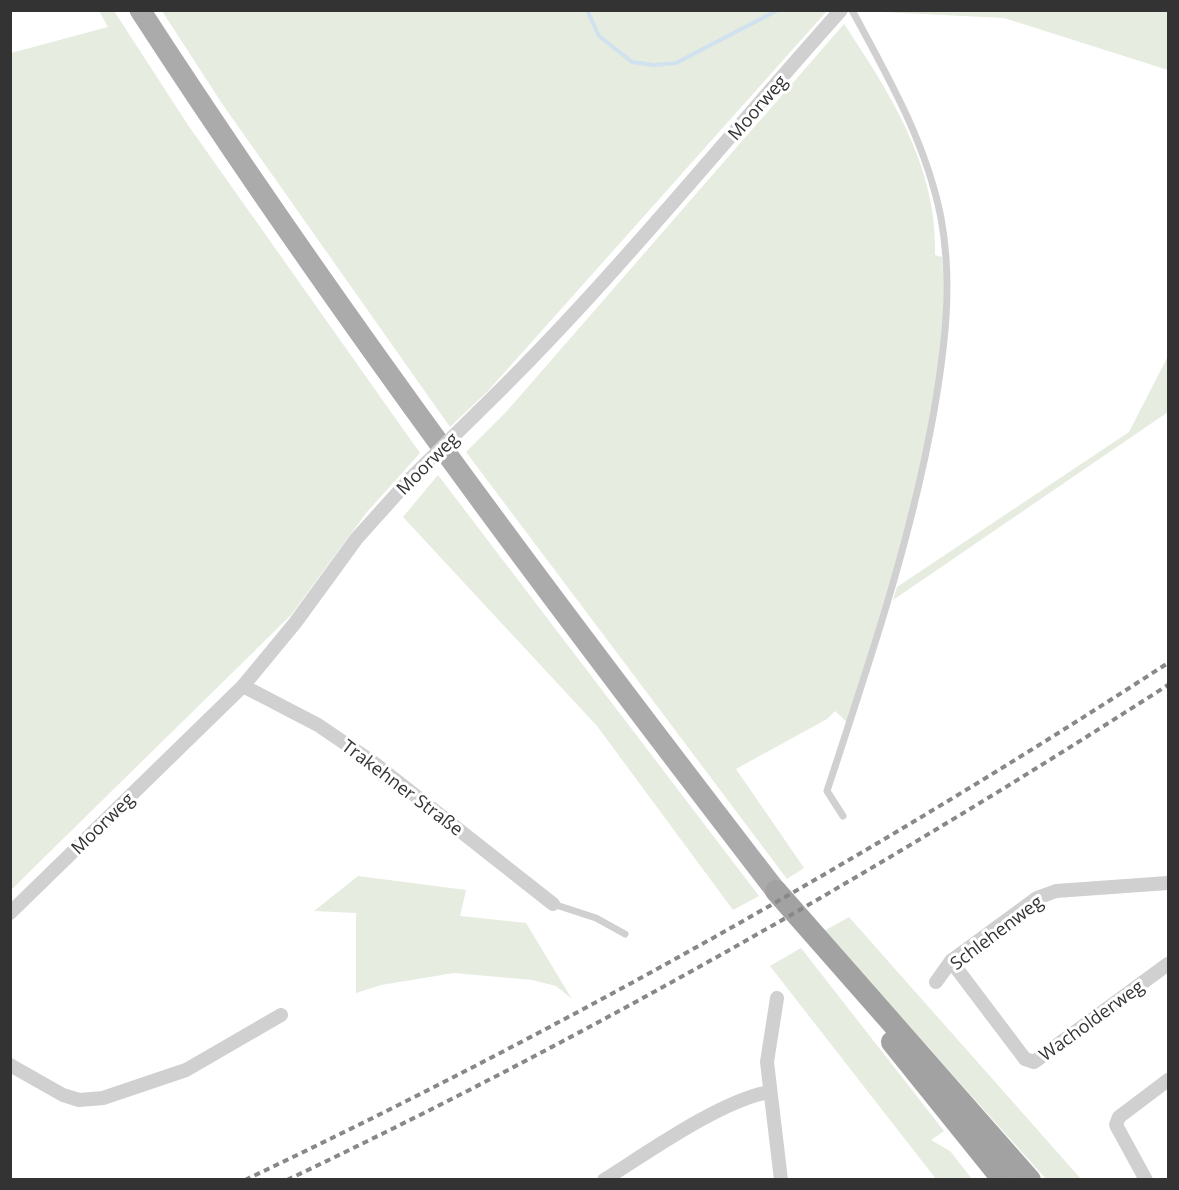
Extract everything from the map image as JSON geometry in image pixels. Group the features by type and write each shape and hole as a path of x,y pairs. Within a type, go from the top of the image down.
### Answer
{"highway":[{"path":"776,891 804,934 1003,1179"},
{"path":"776,891 1030,1179"}],"main road":[{"path":"140,10 210,119 380,361 603,666 776,891"}],"street":[{"name":"Moorweg","path":"10,913 243,686 295,623 357,538 411,478 581,306 841,10"},
{"name":"Trakehner Straße","path":"243,686 318,724 374,763 553,904"},
{"name":"Schlehenweg","path":"936,982 951,961 1037,898 1056,891 1168,883"},
{"name":"Wacholderweg","path":"951,961 1024,1059 1034,1062 1168,964"},
{"path":"777,998 767,1062 781,1179"},
{"path":"10,1065 63,1095 79,1100 103,1098 186,1070 281,1016"},
{"path":"1146,1179 1116,1125 1119,1117 1168,1080"},
{"path":"604,1179 676,1136 752,1095 770,1092"}],"lane":[{"path":"843,816 827,790 884,617 923,474 943,358 948,286 940,214 921,146 894,87 852,10"},
{"path":"553,904 596,918 625,934"}],"shaded area":[{"path":"99,11 114,11 188,125 420,453 367,512 291,615 11,890 11,53 108,27"},
{"path":"162,11 827,11 488,391 450,427 223,105"},
{"path":"861,11 1168,11 1168,70 1004,18"},
{"path":"844,24 894,104 920,162 929,192 934,223 935,255 942,257 943,315 938,374 929,433 915,493 847,722 835,711 827,719 736,769 804,868 787,879 466,452 507,411"},
{"path":"1168,356 1168,412 893,600 897,587 1129,432"},
{"path":"438,475 759,896 733,910 597,726 403,517"},
{"path":"358,876 466,890 460,916 526,923 572,999 556,986 532,980 454,973 381,985 356,993 356,913 314,911"},
{"path":"849,917 1081,1179 1046,1179 824,931"},
{"path":"801,948 944,1131 931,1140 950,1151 972,1179 936,1179 770,966"}],"waterway":[{"path":"587,10 599,36 632,62 654,65 676,63 778,10"}],"railway":[{"path":"245,1180 483,1062 715,936 944,803 1168,663"},
{"path":"287,1180 514,1067 736,946 954,819 1168,685"}]}
